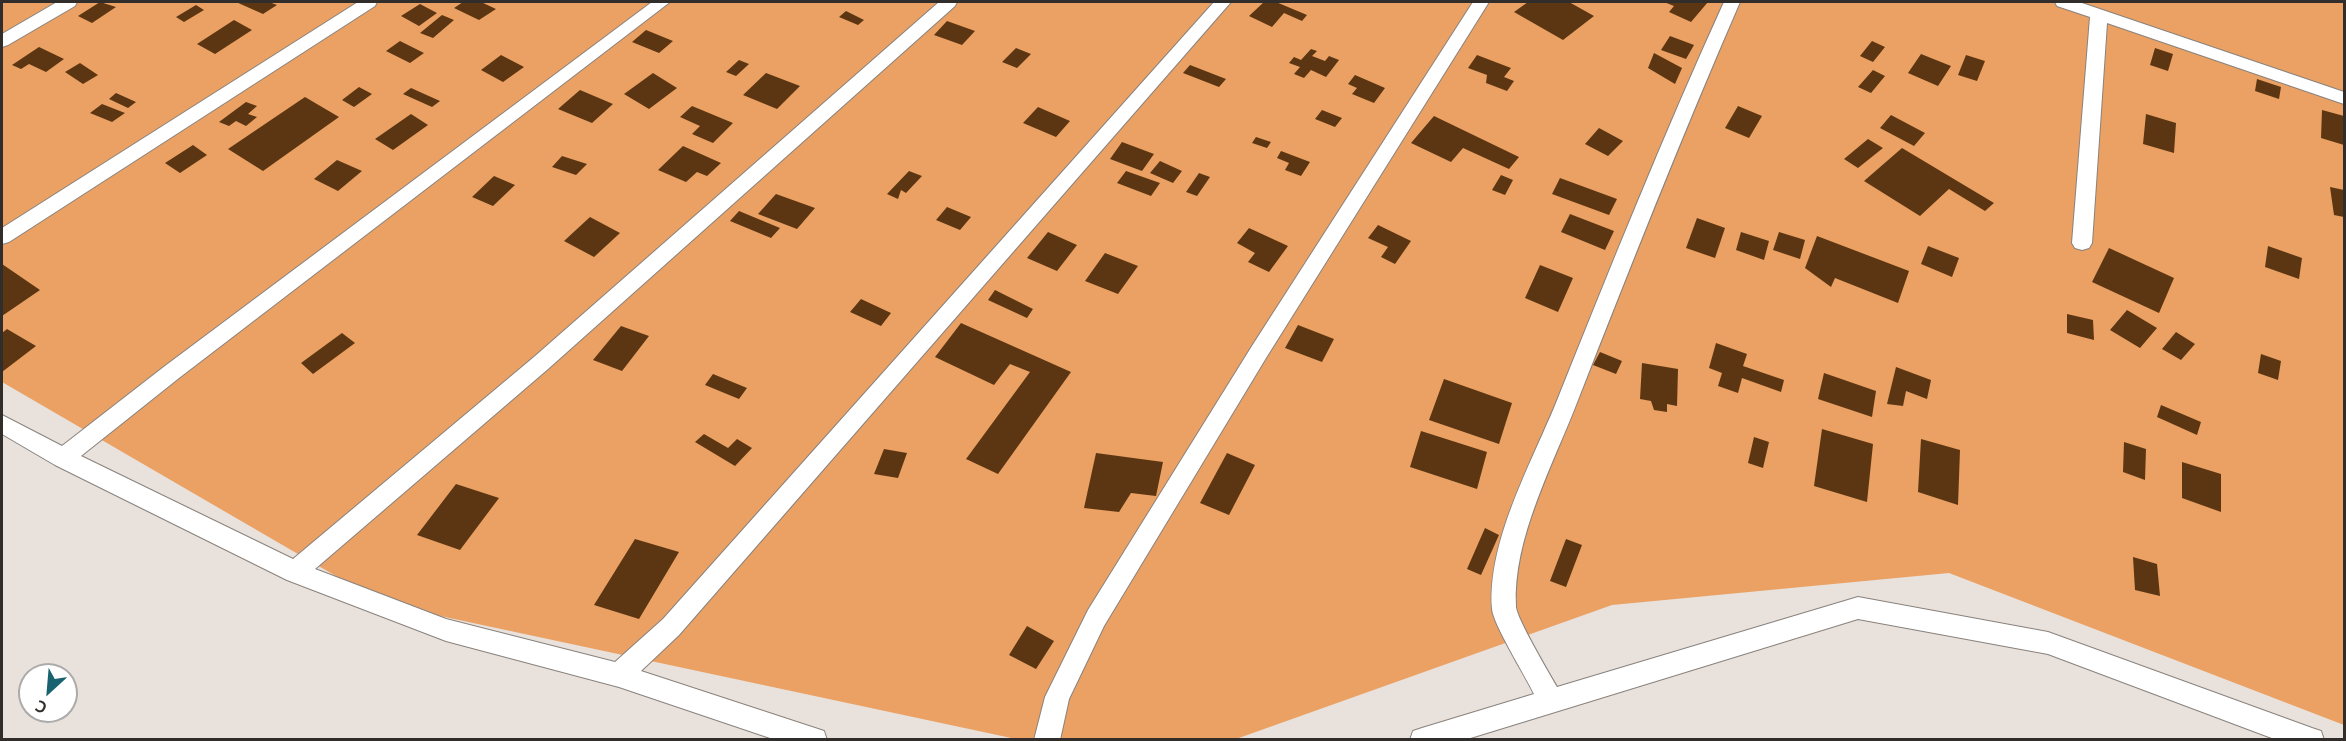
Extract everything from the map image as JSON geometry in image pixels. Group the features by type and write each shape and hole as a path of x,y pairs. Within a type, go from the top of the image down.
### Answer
{"lane":[{"path":"2,41 69,2"},
{"path":"2,237 369,2"},
{"path":"63,458 172,372 662,2"},
{"path":"295,572 541,363 949,2"},
{"path":"619,675 671,627 1223,2"},
{"path":"1047,740 1057,697 1096,618 1290,303 1481,2"},
{"path":"1550,699 1504,612 1502,597 1508,560 1523,515 1593,336 1697,79 1732,2"},
{"path":"2063,2 2344,98"},
{"path":"2082,243 2099,14"},
{"path":"2,424 63,458 295,572 446,630 619,675 815,740"},
{"path":"1422,740 1550,699 1858,608 2048,643 2312,740"}],"shaded area":[{"path":"2,2 2344,2 2344,725 1949,573 1612,605 1236,739 1016,739 384,604 2,382"}],"building":[{"path":"100,2 116,7 92,23 78,16"},
{"path":"236,2 269,2 277,5 263,14"},
{"path":"463,2 481,2 496,9 479,20 454,8"},
{"path":"1264,2 1276,2 1307,15 1302,21 1284,13 1272,27 1249,16"},
{"path":"1528,2 1569,2 1594,16 1563,40 1514,12"},
{"path":"1664,2 1708,2 1691,22 1669,12 1674,6"},
{"path":"420,4 437,13 419,26 401,16"},
{"path":"196,5 204,10 184,22 176,17"},
{"path":"846,11 864,20 858,25 839,17"},
{"path":"442,15 454,20 433,38 420,33"},
{"path":"234,20 252,30 215,54 197,44"},
{"path":"947,21 975,31 962,45 934,35"},
{"path":"646,30 673,41 659,53 632,42"},
{"path":"1670,36 1694,45 1686,59 1661,50"},
{"path":"400,41 424,53 410,63 386,51"},
{"path":"1872,41 1885,47 1873,62 1860,56"},
{"path":"39,47 64,59 46,72 29,64 21,69 12,65"},
{"path":"1016,48 1031,54 1017,68 1002,62"},
{"path":"2155,48 2173,54 2168,71 2150,65"},
{"path":"1311,49 1317,51 1312,56 1325,61 1329,56 1339,60 1326,77 1311,70 1304,78 1294,74 1300,67 1289,63 1294,57 1301,60"},
{"path":"1654,53 1682,68 1675,84 1648,68"},
{"path":"1921,54 1951,66 1938,86 1908,73"},
{"path":"501,55 524,67 503,82 481,70"},
{"path":"1477,55 1511,68 1504,77 1514,81 1507,91 1486,83 1487,75 1468,68"},
{"path":"1966,55 1985,61 1977,81 1958,75"},
{"path":"739,60 749,64 736,76 726,72"},
{"path":"80,63 98,75 83,84 65,72"},
{"path":"1190,65 1226,79 1219,87 1183,73"},
{"path":"1873,70 1885,76 1871,93 1858,87"},
{"path":"653,73 677,88 649,109 624,94"},
{"path":"766,73 800,86 777,109 743,95"},
{"path":"1355,75 1385,88 1374,103 1352,94 1357,88 1348,84"},
{"path":"2257,79 2281,87 2279,99 2255,91"},
{"path":"359,87 372,94 354,107 342,100"},
{"path":"411,88 440,101 432,107 403,94"},
{"path":"580,90 613,104 592,123 558,109"},
{"path":"116,93 136,102 128,108 109,99"},
{"path":"305,97 339,117 263,171 228,149"},
{"path":"246,102 257,106 248,114 257,117 246,126 236,121 229,126 219,122"},
{"path":"102,104 125,113 112,122 90,113"},
{"path":"692,106 733,123 713,143 692,134 700,126 680,117"},
{"path":"1738,106 1762,116 1749,138 1725,128"},
{"path":"1038,107 1070,121 1056,137 1023,123"},
{"path":"1322,110 1342,118 1335,127 1315,119"},
{"path":"2322,110 2344,116 2344,145 2321,138"},
{"path":"411,114 428,125 393,150 375,139"},
{"path":"2146,114 2176,123 2174,153 2143,144"},
{"path":"1891,115 1925,133 1914,146 1880,128"},
{"path":"1434,116 1519,157 1509,169 1463,148 1451,162 1411,143"},
{"path":"1599,128 1623,141 1608,156 1585,144"},
{"path":"1256,137 1271,142 1267,148 1252,143"},
{"path":"1868,139 1883,148 1858,168 1844,159"},
{"path":"1122,142 1154,154 1142,171 1110,159"},
{"path":"193,145 207,155 180,173 165,163"},
{"path":"683,146 721,163 707,176 697,172 686,182 658,170"},
{"path":"1902,148 1994,203 1985,211 1949,189 1920,216 1864,181"},
{"path":"1281,151 1310,162 1301,176 1285,170 1289,163 1277,158"},
{"path":"562,156 587,164 576,175 552,167"},
{"path":"337,160 362,171 338,191 314,179"},
{"path":"1160,161 1182,171 1173,183 1150,173"},
{"path":"909,171 922,176 906,193 901,190 898,199 887,194"},
{"path":"1126,171 1160,183 1151,196 1117,183"},
{"path":"1199,173 1210,177 1197,196 1186,192"},
{"path":"1501,175 1513,180 1505,195 1492,190"},
{"path":"494,176 515,185 493,206 472,197"},
{"path":"1560,178 1617,199 1609,215 1552,194"},
{"path":"2330,187 2344,190 2344,217 2334,215"},
{"path":"776,194 815,208 797,229 758,214"},
{"path":"947,207 971,217 960,230 936,220"},
{"path":"739,211 780,228 771,238 730,221"},
{"path":"1570,214 1614,231 1605,250 1561,232"},
{"path":"590,217 620,233 594,257 564,241"},
{"path":"1697,218 1725,228 1715,258 1686,248"},
{"path":"1378,225 1411,241 1395,264 1381,257 1388,247 1368,238"},
{"path":"1249,228 1288,246 1269,272 1248,262 1255,253 1237,243"},
{"path":"1048,232 1077,245 1057,271 1027,258"},
{"path":"1741,232 1769,241 1764,260 1736,250"},
{"path":"1779,232 1805,240 1800,259 1773,250"},
{"path":"1817,236 1909,271 1898,303 1835,278 1831,287 1805,268"},
{"path":"1928,246 1959,258 1952,277 1921,264"},
{"path":"2268,246 2302,258 2299,279 2265,267"},
{"path":"2109,248 2174,278 2159,313 2092,282"},
{"path":"1105,253 1138,266 1118,294 1085,281"},
{"path":"2,264 40,290 2,316"},
{"path":"1540,265 1573,278 1558,312 1525,298"},
{"path":"995,290 1033,309 1027,318 988,300"},
{"path":"861,299 891,313 881,326 850,312"},
{"path":"2127,310 2157,328 2140,348 2110,330"},
{"path":"2067,314 2093,320 2094,340 2067,333"},
{"path":"961,323 1071,372 998,474 966,459 1030,372 1010,364 994,385 935,357"},
{"path":"1298,325 1334,339 1322,362 1285,348"},
{"path":"621,326 649,336 622,371 593,360"},
{"path":"7,329 36,346 2,372 2,333"},
{"path":"2176,332 2195,344 2181,360 2162,349"},
{"path":"342,333 355,343 313,374 301,363"},
{"path":"1716,343 1747,354 1743,366 1784,380 1781,392 1742,378 1738,393 1718,386 1722,373 1709,368"},
{"path":"1600,352 1622,361 1616,374 1593,365"},
{"path":"2261,354 2281,361 2278,380 2258,373"},
{"path":"1642,363 1678,369 1677,406 1667,404 1667,412 1654,410 1651,401 1640,399"},
{"path":"1896,367 1931,380 1927,399 1906,391 1903,406 1887,404"},
{"path":"1824,373 1876,391 1872,417 1818,399"},
{"path":"713,374 747,388 739,399 705,385"},
{"path":"1444,379 1512,403 1499,444 1429,420"},
{"path":"2161,405 2201,422 2197,435 2157,417"},
{"path":"1822,429 1873,444 1867,502 1814,486"},
{"path":"1421,431 1487,452 1477,489 1410,467"},
{"path":"704,434 728,448 737,439 752,448 735,466 695,442"},
{"path":"1754,437 1769,442 1763,468 1748,463"},
{"path":"1921,439 1960,450 1958,505 1918,492"},
{"path":"2124,442 2146,449 2145,480 2123,472"},
{"path":"884,449 907,453 898,478 874,474"},
{"path":"1096,453 1163,462 1156,496 1131,493 1119,512 1084,508"},
{"path":"1227,453 1255,465 1229,515 1200,503"},
{"path":"2182,462 2221,474 2221,512 2182,498"},
{"path":"456,484 499,498 460,550 417,535"},
{"path":"1485,528 1499,535 1481,575 1467,569"},
{"path":"635,539 679,552 639,619 594,605"},
{"path":"1566,539 1582,545 1566,587 1550,581"},
{"path":"2133,557 2157,564 2160,596 2135,590"},
{"path":"1027,626 1054,641 1036,669 1009,655"}]}
